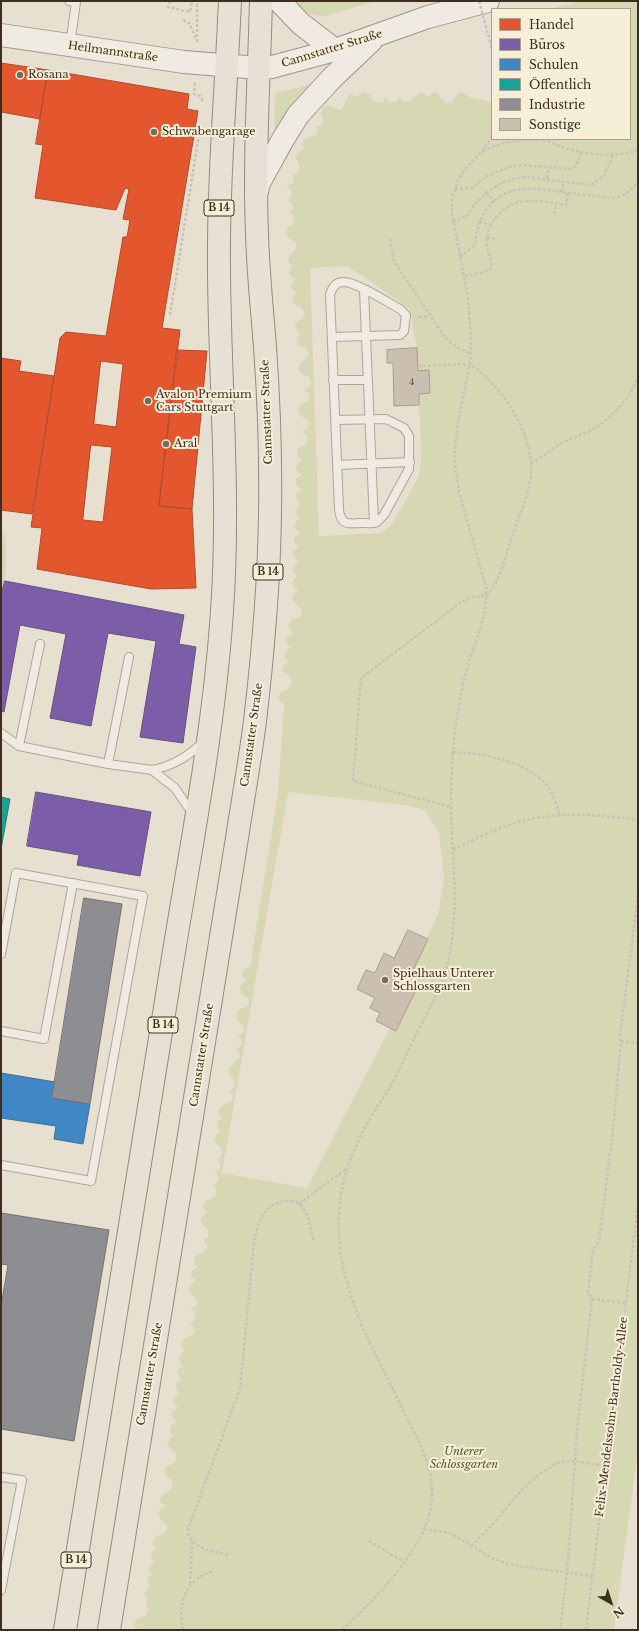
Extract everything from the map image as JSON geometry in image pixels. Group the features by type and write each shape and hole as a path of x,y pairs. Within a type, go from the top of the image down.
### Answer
{"main road":[{"name":"B 14","path":"65,1630 195,822 208,738 218,657 225,558 225,476 219,284 219,216 225,66 230,1"},
{"name":"B 14","path":"259,68 261,1"},
{"path":"279,1 301,24 336,50"},
{"name":"Cannstatter Straße","path":"109,1630 236,846 255,723 261,668 268,567 269,448 265,344 259,276 256,195 259,68 272,67 336,50 428,17 488,1"},
{"path":"256,195 259,183 282,141 306,105 372,40 382,34"},
{"name":"Heilmannstraße","path":"1,35 176,61 259,68"}],"lane":[{"path":"69,1 76,2 70,46"},
{"path":"332,336 400,335 404,331 406,318 405,313 364,290 346,282 335,284 331,289 330,295 333,380 339,509 341,518 348,524 374,523 380,520 384,515 407,472 410,462 409,436 406,430 388,419 335,420"},
{"path":"364,290 374,523"},
{"path":"333,380 368,380"},
{"path":"337,465 410,462"},
{"path":"19,746 40,644"},
{"path":"108,764 129,657"},
{"path":"1,733 19,746 108,764 152,770 167,767 179,762 208,738"},
{"path":"152,770 175,788 184,800 195,822"},
{"path":"1,954 16,873 143,896 91,1181 1,1165"},
{"path":"1,1031 44,1039 73,883"},
{"path":"1,1477 22,1480 1,1590"}],"path":[{"path":"170,1 168,7 190,12 192,1"},
{"path":"183,20 189,23 197,39 197,1"},
{"path":"479,1 491,45"},
{"path":"194,94 200,96 203,101"},
{"path":"170,315 202,117"},
{"path":"342,1630 366,1607 404,1562 424,1529 431,1504 432,1488 426,1458 366,1333 349,1292 340,1244 339,1211 341,1192 347,1169 357,1142 391,1084 440,986 452,944 453,849 451,807 453,752 463,684 484,616 487,595 459,492 454,456 458,422 470,364 471,320 465,276 453,222 452,199 455,189 466,168 482,151 491,138"},
{"path":"482,151 500,143 544,140 581,152 598,155 613,156 638,150"},
{"path":"455,189 472,188 485,177 509,167 523,165 571,169 576,166 581,152"},
{"path":"453,222 468,215 474,205 486,193 501,183 514,179 527,177 547,178 591,185 604,176 613,156"},
{"path":"547,178 549,167"},
{"path":"561,192 564,181"},
{"path":"460,257 475,245 479,222 487,209 495,201 506,194 521,189 611,198 620,197 628,192 638,181"},
{"path":"486,193 495,201"},
{"path":"465,276 485,272 491,268 492,261 488,253 487,238 490,225 509,205 518,202 566,205 568,193"},
{"path":"554,214 556,204"},
{"path":"479,222 490,225"},
{"path":"487,238 496,239"},
{"path":"390,239 395,264 429,316 450,343 471,354"},
{"path":"418,366 470,364 492,382 514,412 521,424 525,437 531,463 531,475 528,491 499,576 487,595"},
{"path":"531,463 553,448 591,430 602,422 621,405 630,394 638,377"},
{"path":"451,807 353,781 361,678 460,603 472,596 487,595"},
{"path":"453,752 474,753 523,767 547,785 554,797 560,815"},
{"path":"453,849 513,823 560,815 621,817 638,820"},
{"path":"560,1630 567,1573 574,1461 592,1299 588,1293 593,1249 599,1242 613,1130 621,1041 620,1035 638,896"},
{"path":"621,1041 638,1043"},
{"path":"299,1204 347,1169"},
{"path":"228,1554 202,1548 192,1541 188,1534 188,1529 240,1389 254,1242 257,1227 262,1214 275,1204 291,1201 299,1204 305,1211 314,1242"},
{"name":"Felix-Mendelssohn-Bartholdy-Allee","path":"586,1630 638,1204"},
{"path":"592,1299 626,1303"},
{"path":"471,1546 493,1524 518,1494 537,1476 556,1464 574,1461 606,1466"},
{"path":"424,1529 450,1533 471,1546 506,1563 592,1576"},
{"path":"190,1585 192,1541"},
{"path":"369,1541 404,1562"},
{"path":"183,1630 180,1614 183,1598 190,1585 201,1576 214,1571"}],"green space":[{"path":"291,1 377,1 325,16 306,12"},
{"name":"Unterer Schlossgarten","path":"580,1 638,1 638,1449 614,1630 135,1630 137,1629 134,1626 136,1619 145,1616 149,1611 144,1594 147,1589 150,1588 147,1581 149,1576 152,1575 149,1569 151,1564 154,1562 151,1555 156,1548 153,1541 156,1537 167,1530 167,1525 160,1519 158,1514 160,1509 165,1506 160,1501 161,1496 173,1487 172,1481 164,1473 164,1470 166,1467 175,1462 177,1457 167,1444 170,1438 174,1436 170,1432 170,1428 176,1422 171,1415 173,1411 178,1408 173,1401 175,1396 180,1394 176,1388 176,1384 182,1380 177,1373 179,1368 184,1366 179,1359 181,1354 185,1351 182,1348 181,1343 184,1339 192,1335 194,1331 192,1325 188,1323 192,1323 196,1318 195,1312 190,1309 196,1307 198,1301 189,1291 189,1286 196,1281 191,1276 192,1271 198,1267 195,1264 194,1258 207,1248 206,1243 203,1240 208,1237 209,1231 200,1220 203,1215 207,1213 203,1207 203,1204 213,1198 216,1194 216,1188 213,1185 217,1183 218,1178 215,1172 219,1170 221,1165 217,1159 220,1158 223,1152 214,1139 217,1134 221,1132 217,1126 218,1121 223,1118 218,1112 221,1107 232,1100 233,1095 229,1091 233,1088 235,1083 228,1069 240,1057 239,1052 236,1049 242,1044 238,1036 243,1033 244,1027 237,1020 236,1015 238,1010 249,1004 248,998 241,993 240,988 242,983 247,981 242,976 243,970 250,967 278,793 284,704 278,697 281,692 288,689 292,684 291,678 284,673 282,669 285,664 289,662 285,658 285,653 291,648 286,642 287,637 293,633 289,629 289,624 292,620 300,617 302,612 292,598 294,593 298,591 292,584 294,579 298,576 294,572 293,566 299,562 294,556 294,551 299,547 294,542 294,537 300,533 296,530 295,526 296,522 300,518 296,515 295,510 301,504 296,499 296,494 301,489 297,485 296,479 302,475 296,468 298,463 302,460 297,455 297,450 306,443 308,439 302,432 307,429 309,424 307,420 300,415 298,410 300,406 309,400 309,393 304,390 309,387 311,382 309,377 302,374 299,370 300,363 307,358 309,353 306,349 298,345 296,340 300,334 296,330 295,324 302,319 305,314 302,308 292,301 293,296 296,293 291,287 292,282 295,279 291,277 289,272 293,266 290,264 288,259 297,247 295,242 286,234 287,228 292,225 294,220 293,215 289,213 293,209 292,203 288,200 292,193 286,186 293,183 294,180 292,174 300,170 296,157 299,151 303,150 302,143 306,138 315,136 318,131 315,126 321,125 323,122 321,112 324,107 328,105 340,110 344,107 349,95 357,97 364,92 369,94 373,101 378,103 383,102 385,97 390,103 397,102 400,97 403,102 407,102 421,93 428,97 431,93 436,92 447,104 453,102 456,95 461,92 469,97 491,102 491,140 631,140 631,8 555,8","holes":["348,266 410,309 417,348 418,371 429,371 430,393 419,394 421,462 418,478 392,524 381,533 319,536 310,268","288,792 405,805 425,810 439,833 444,879 438,914 405,987 415,992 396,1031 390,1028 307,1188 222,1173"]},
{"path":"311,85 274,135 275,95 279,92"},
{"path":"1,524 4,532 6,560 5,578 1,596"}],"building: Handel":[{"path":"1,63 48,70 40,119 1,112"},
{"path":"48,70 189,94 187,109 198,111 162,328 180,330 159,506 192,509 196,588 151,589 37,569 42,528 31,527 60,338 66,332 106,336 123,237 127,237 130,220 123,219 129,189 125,188 116,210 35,198 43,145 36,144","holes":["101,361 123,364 116,427 94,424","91,445 112,447 103,522 83,520"]},
{"path":"177,350 207,351 192,509 159,506"},
{"path":"1,358 21,361 19,371 54,376 32,514 1,510"}],"building: Büros":[{"path":"5,581 184,615 179,644 196,647 183,743 140,737 156,641 108,633 91,726 50,718 66,634 20,625 4,712 1,711 1,596"},
{"path":"36,792 151,812 140,876 77,865 79,855 27,846"}],"building: Schulen":[{"path":"1,1073 55,1082 52,1098 90,1104 83,1144 54,1139 56,1126 1,1118"}],"building: Öffentlich":[{"path":"1,797 10,799 1,849"}],"building: Industrie":[{"path":"84,898 122,904 90,1104 52,1098"},
{"path":"1,1213 109,1230 74,1441 1,1429 1,1306 8,1265 1,1264"}],"building: Sonstige":[{"path":"417,348 418,371 429,370 430,393 419,394 419,405 394,406 393,363 387,363 387,350"},
{"name":"Spielhaus Unterer Schlossgarten","path":"408,930 428,939 405,987 415,992 396,1031 376,1021 380,1013 370,1008 375,998 357,989 366,970 375,973 384,953 394,958"}],"place":[{"name":"Rosana","path":"20,75"},
{"name":"Schwabengarage","path":"154,132"},
{"name":"Avalon Premium Cars Stuttgart","path":"148,401"},
{"name":"Aral","path":"166,444"},
{"name":"Spielhaus Unterer Schlossgarten","path":"385,980"}]}
